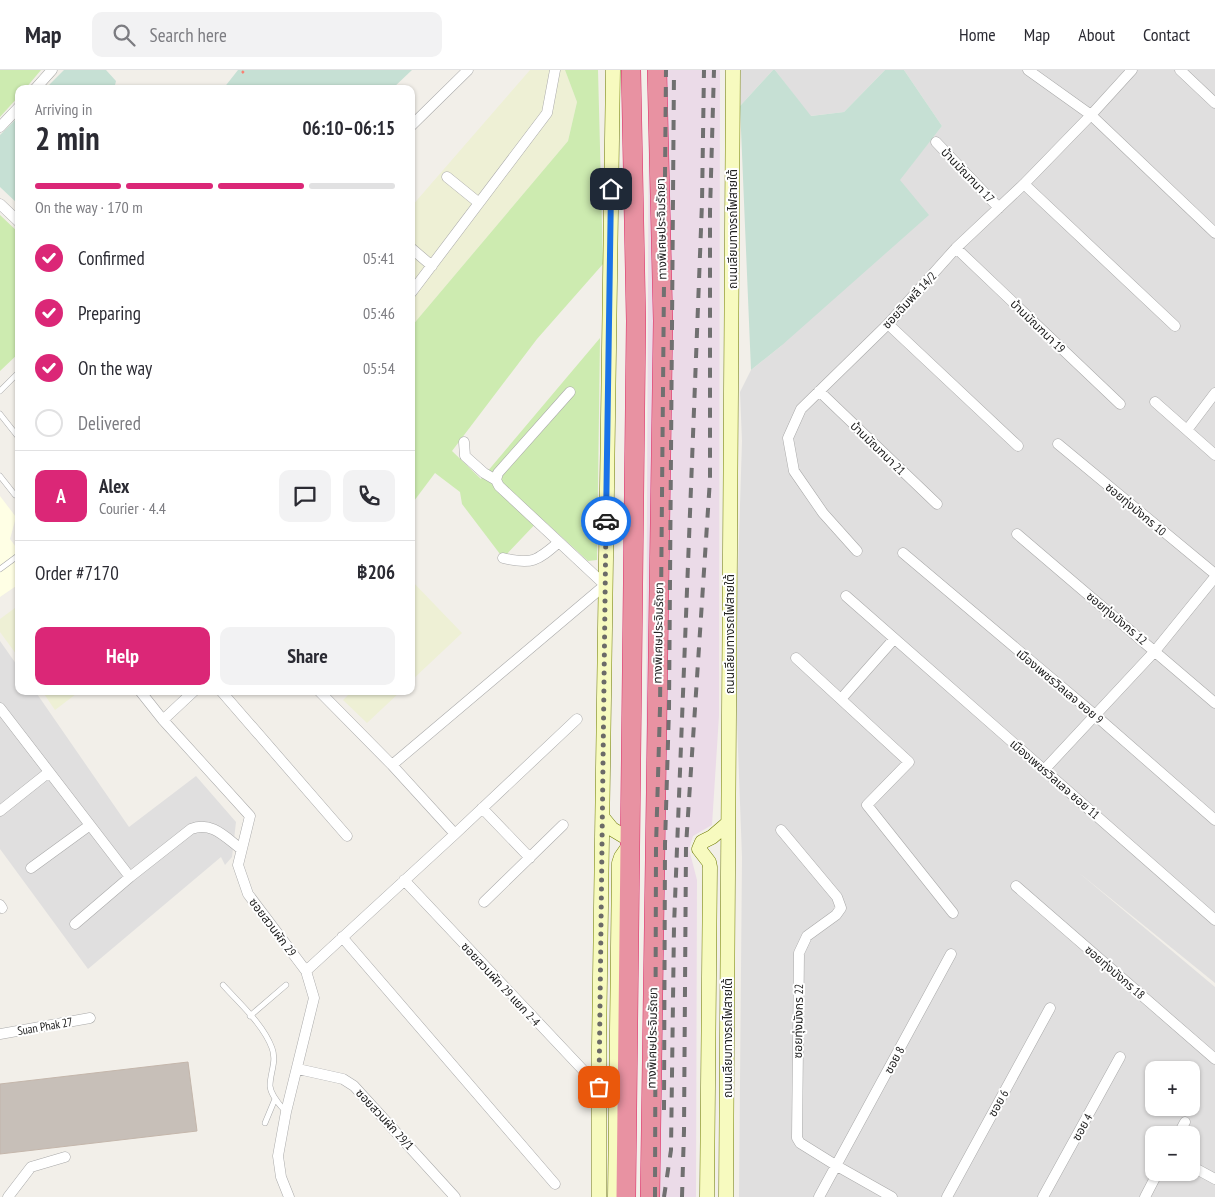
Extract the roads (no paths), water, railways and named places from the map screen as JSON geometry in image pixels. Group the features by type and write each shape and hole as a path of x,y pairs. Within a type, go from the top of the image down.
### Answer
{"highway":[{"name":"ทางพิเศษประจิมรัถยา","path":"626,1197 636,321 630,70"},
{"name":"ทางพิเศษประจิมรัถยา","path":"650,1197 663,321 657,70"}],"main road":[{"path":"599,1197 605,585 613,70"},
{"name":"ถนนเลียบทางรถไฟสายใต้","path":"726,1197 733,70"},
{"path":"603,818 612,829 627,838 630,844 619,863 615,1197"},
{"path":"707,1197 710,868 699,849 702,842 712,837 727,824"}],"street":[{"path":"39,85 52,70"},
{"path":"415,122 468,70"},
{"path":"415,288 547,114 555,70"},
{"path":"1028,70 1091,116 1215,233"},
{"name":"ซอยฉิมพลี 14/2","path":"857,551 822,513 794,471 788,438 801,409 888,324 956,248 1024,184 1091,116 1132,70"},
{"path":"1180,70 1215,103"},
{"path":"0,127 15,111"},
{"name":"บ้านมัณฑนา 17","path":"936,142 999,208"},
{"path":"447,177 479,203"},
{"path":"1024,184 1175,326"},
{"path":"0,204 15,218"},
{"name":"บ้านมัณฑนา 19","path":"956,248 1120,404"},
{"path":"415,251 432,266"},
{"path":"888,324 1018,446"},
{"name":"บ้านมัณฑนา 21","path":"819,391 937,504"},
{"path":"496,480 498,473 570,392"},
{"path":"1187,430 1215,393"},
{"path":"1155,402 1215,455"},
{"path":"392,765 605,585 499,486 496,480 478,468 465,456 464,442"},
{"name":"ซอยทุ่งมังกร 10","path":"1058,444 1215,575"},
{"name":"ซอยทุ่งมังกร 12","path":"1017,534 1215,703"},
{"path":"503,558 530,562 544,556 559,542"},
{"name":"เมืองเพชรวิลเลจ ซอย 9","path":"903,553 1095,715 1215,820"},
{"path":"1044,770 1155,651 1215,575"},
{"name":"เมืองเพชรวิลเลจ ซอย 11","path":"846,596 1215,920"},
{"path":"841,699 894,639"},
{"path":"796,658 909,762 867,805 953,913"},
{"name":"ซอยสวนผัก 29","path":"143,695 163,720 250,816 238,865 248,894 306,971 314,998 286,1112 278,1156 281,1177 289,1197"},
{"path":"163,720 190,695"},
{"path":"224,695 347,836"},
{"path":"323,695 392,765 454,834"},
{"path":"0,708 130,877"},
{"path":"306,971 577,719"},
{"path":"0,727 9,720"},
{"path":"0,811 49,772"},
{"path":"482,808 530,858"},
{"path":"31,868 90,825"},
{"path":"75,924 130,877 191,829 200,825 212,827 241,849"},
{"path":"484,902 563,825"},
{"name":"ซอยทุ่งมังกร 22","path":"781,830 837,897 841,908 836,915 807,936 799,953 797,1138 800,1143 837,1166 892,1197"},
{"name":"ซอยสวนผัก 29 แยก 2-4","path":"404,880 599,1087"},
{"name":"ซอยทุ่งมังกร 18","path":"1016,886 1215,1059"},
{"path":"342,937 555,1184"},
{"name":"ซอย 8","path":"819,1197 951,954"},
{"name":"ซอย 6","path":"947,1197 1050,1008"},
{"name":"Suan Phak 27","path":"0,1034 90,1018"},
{"name":"ซอย 4","path":"1044,1197 1120,1057"},
{"name":"ซอยสวนผัก 29/1","path":"298,1069 343,1079 354,1086 455,1197"},
{"path":"1183,1126 1185,1122"},
{"path":"8,1197 31,1167 66,1157"},
{"path":"1200,1171 1215,1179"},
{"path":"1145,1197 1153,1181"}],"lane":[{"path":"0,391 15,376"},
{"path":"0,414 15,433"},
{"path":"0,476 15,495"},
{"path":"0,568 15,558"},
{"path":"223,985 266,1034 273,1051 274,1064 270,1087 275,1099 286,1112"},
{"path":"250,1016 286,985"},
{"path":"266,1123 275,1099"}],"railway":[{"path":"655,1197 656,846 660,708 666,70"},
{"path":"664,1110 665,844 669,708 674,70"},
{"path":"664,1197 671,1150 674,926 702,203 704,70"},
{"path":"682,1197 686,846 710,479 710,211 714,70"}]}
